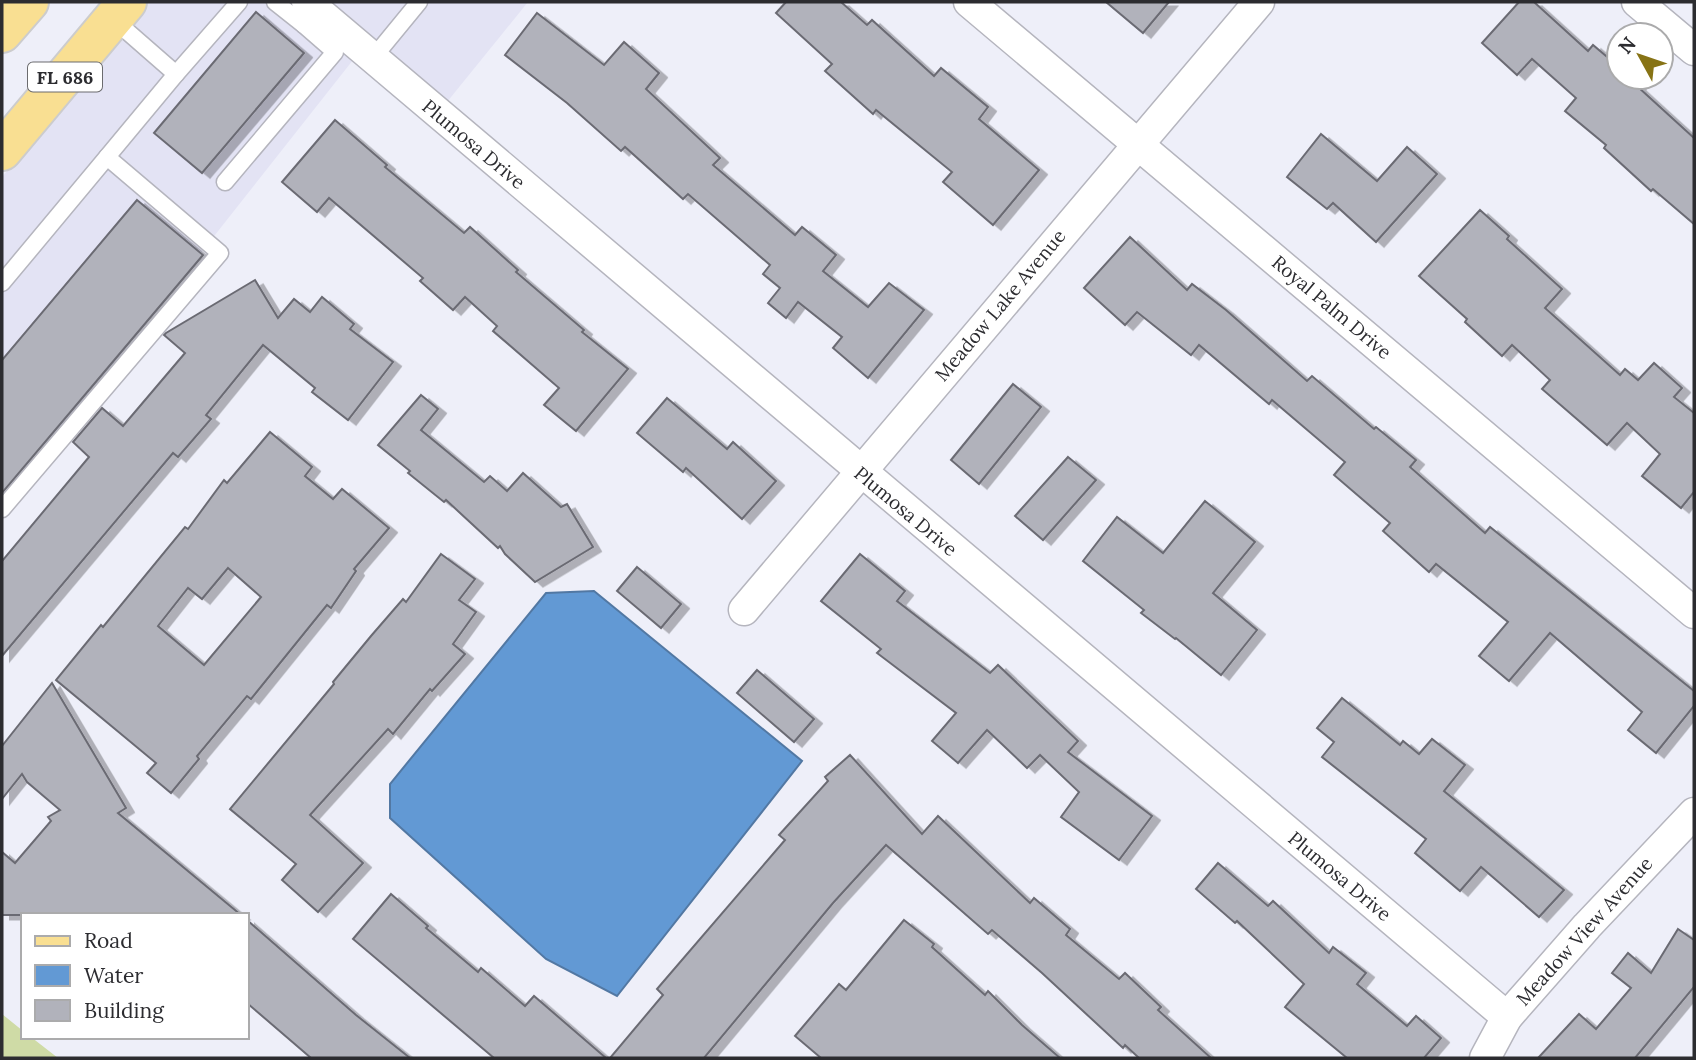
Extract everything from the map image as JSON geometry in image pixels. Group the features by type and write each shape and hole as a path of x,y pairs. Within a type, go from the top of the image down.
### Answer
{"main road":[{"path":"2,33 29,2"},
{"name":"FL 686","path":"2,151 120,10"}],"street":[{"name":"Royal Palm Drive","path":"969,2 1694,613"},
{"name":"Meadow Lake Avenue","path":"744,610 1259,2"},
{"path":"1637,2 1694,50"},
{"name":"Plumosa Drive","path":"310,13 373,58 1507,1017"},
{"name":"Meadow View Avenue","path":"1485,1058 1507,1017 1587,926 1694,813"}],"lane":[{"path":"2,283 239,2"},
{"path":"225,182 335,52 310,13 275,2"},
{"path":"373,58 419,2"},
{"path":"120,10 176,74"},
{"path":"2,509 220,253 107,157"}],"shaded area":[{"path":"149,2 284,2 353,60 2,505 2,177"},
{"path":"329,2 528,2 447,102"}],"green space":[{"path":"2,1014 21,1029 21,1039 34,1039 58,1058 2,1058"}],"water":[{"path":"594,591 802,761 617,996 546,959 390,818 390,784 546,593"}],"building":[{"path":"786,2 841,2 867,25 872,20 934,76 941,68 988,107 979,119 1039,170 993,225 943,182 952,172 876,110 873,114 825,71 832,64 776,13"},
{"path":"1106,2 1169,2 1143,33"},
{"path":"1519,2 1534,2 1588,51 1593,45 1605,55 1605,91 1642,91 1694,138 1694,224 1653,189 1651,191 1604,148 1606,145 1565,111 1576,98 1532,59 1517,75 1482,43"},
{"path":"256,12 304,53 202,173 154,133"},
{"path":"537,13 604,65 624,42 659,73 646,89 720,158 713,165 795,235 802,227 836,255 823,271 868,307 889,283 924,310 868,378 833,348 842,337 798,302 786,318 768,303 780,288 763,274 770,265 688,194 683,199 625,147 621,151 567,103 505,55"},
{"path":"335,120 387,165 385,167 464,233 470,227 518,270 516,272 584,330 582,332 628,369 576,431 544,405 559,388 493,331 497,326 465,297 453,310 420,281 423,278 329,198 317,212 282,182"},
{"path":"1321,134 1377,181 1407,147 1437,174 1376,242 1333,203 1327,209 1287,177"},
{"path":"137,200 203,255 2,493 2,360"},
{"path":"1480,210 1509,236 1507,239 1562,289 1545,308 1620,375 1625,369 1638,380 1654,363 1682,388 1674,397 1694,413 1694,492 1681,508 1642,476 1660,454 1627,423 1607,445 1542,389 1550,380 1512,345 1502,356 1465,322 1467,319 1419,276"},
{"path":"1130,237 1187,290 1192,284 1307,381 1312,376 1374,429 1376,427 1416,460 1410,467 1485,533 1490,527 1694,691 1694,706 1656,753 1628,730 1642,712 1550,633 1509,681 1479,656 1508,622 1436,564 1429,572 1383,531 1390,523 1334,475 1345,462 1272,400 1269,404 1199,345 1191,355 1137,312 1125,325 1084,288"},
{"path":"255,280 278,318 294,299 310,312 322,297 354,324 350,329 393,362 348,420 312,392 315,388 263,345 206,415 211,419 178,457 173,453 2,656 2,561 89,457 73,442 102,408 123,426 185,353 164,335"},
{"path":"1013,384 1041,407 979,484 951,460"},
{"path":"421,395 438,409 421,430 484,482 490,476 507,491 523,473 561,507 567,504 593,547 535,582 500,546 498,548 446,500 444,502 408,473 410,471 378,445"},
{"path":"667,398 727,449 733,442 776,481 742,519 686,468 683,472 637,433"},
{"path":"270,432 312,467 305,476 333,499 342,489 389,528 354,569 356,571 331,608 327,605 251,699 247,696 197,756 199,759 171,793 147,773 156,763 56,680 185,527 188,529 224,480 227,483","holes":["228,568 261,597 204,665 158,626 188,588 202,599"]},
{"path":"1068,457 1096,480 1043,540 1015,516"},
{"path":"1205,501 1255,542 1213,593 1257,630 1221,675 1141,613 1144,610 1083,561 1117,517 1163,553"},
{"path":"441,554 475,579 459,600 476,612 453,644 465,654 432,691 430,689 393,734 388,729 310,815 363,863 318,912 282,880 296,864 230,809 371,636 403,599 406,602"},
{"path":"860,554 905,591 897,601 990,673 998,665 1078,741 1068,752 1152,816 1119,860 1061,817 1079,792 1040,755 1027,768 987,730 958,763 932,741 956,713 877,653 881,649 821,601"},
{"path":"637,567 681,604 661,628 617,591"},
{"path":"757,670 814,719 794,742 737,693"},
{"path":"52,683 126,808 118,813 239,913 2,915 2,852 15,863 51,821 48,817 60,810 27,782 22,774 2,799 2,746"},
{"path":"1342,698 1400,745 1403,741 1419,754 1432,739 1465,765 1444,791 1564,890 1539,917 1481,867 1460,891 1415,853 1426,839 1322,757 1334,742 1317,728"},
{"path":"850,755 922,834 938,816 1030,903 1034,898 1070,929 1066,935 1119,979 1125,973 1161,1007 1158,1010 1211,1058 1139,1058 1125,1045 1123,1048 992,930 988,934 886,845 833,903 704,1058 610,1058 663,995 657,989 785,840 779,835 828,781 825,777"},
{"path":"1218,863 1268,906 1273,901 1329,953 1333,947 1366,973 1357,984 1407,1026 1416,1016 1441,1038 1424,1058 1347,1058 1285,1007 1304,984 1237,921 1235,923 1196,889"},
{"path":"391,894 478,972 481,968 525,1006 534,996 606,1058 494,1058 353,939"},
{"path":"904,920 934,944 932,947 985,995 988,991 1060,1058 821,1058 795,1036 839,984 846,990"},
{"path":"248,921 410,1058 311,1058 248,1004"},
{"path":"1678,929 1694,940 1694,987 1635,1058 1538,1058 1579,1014 1596,1029 1631,988 1612,973 1628,953 1651,973"}]}
